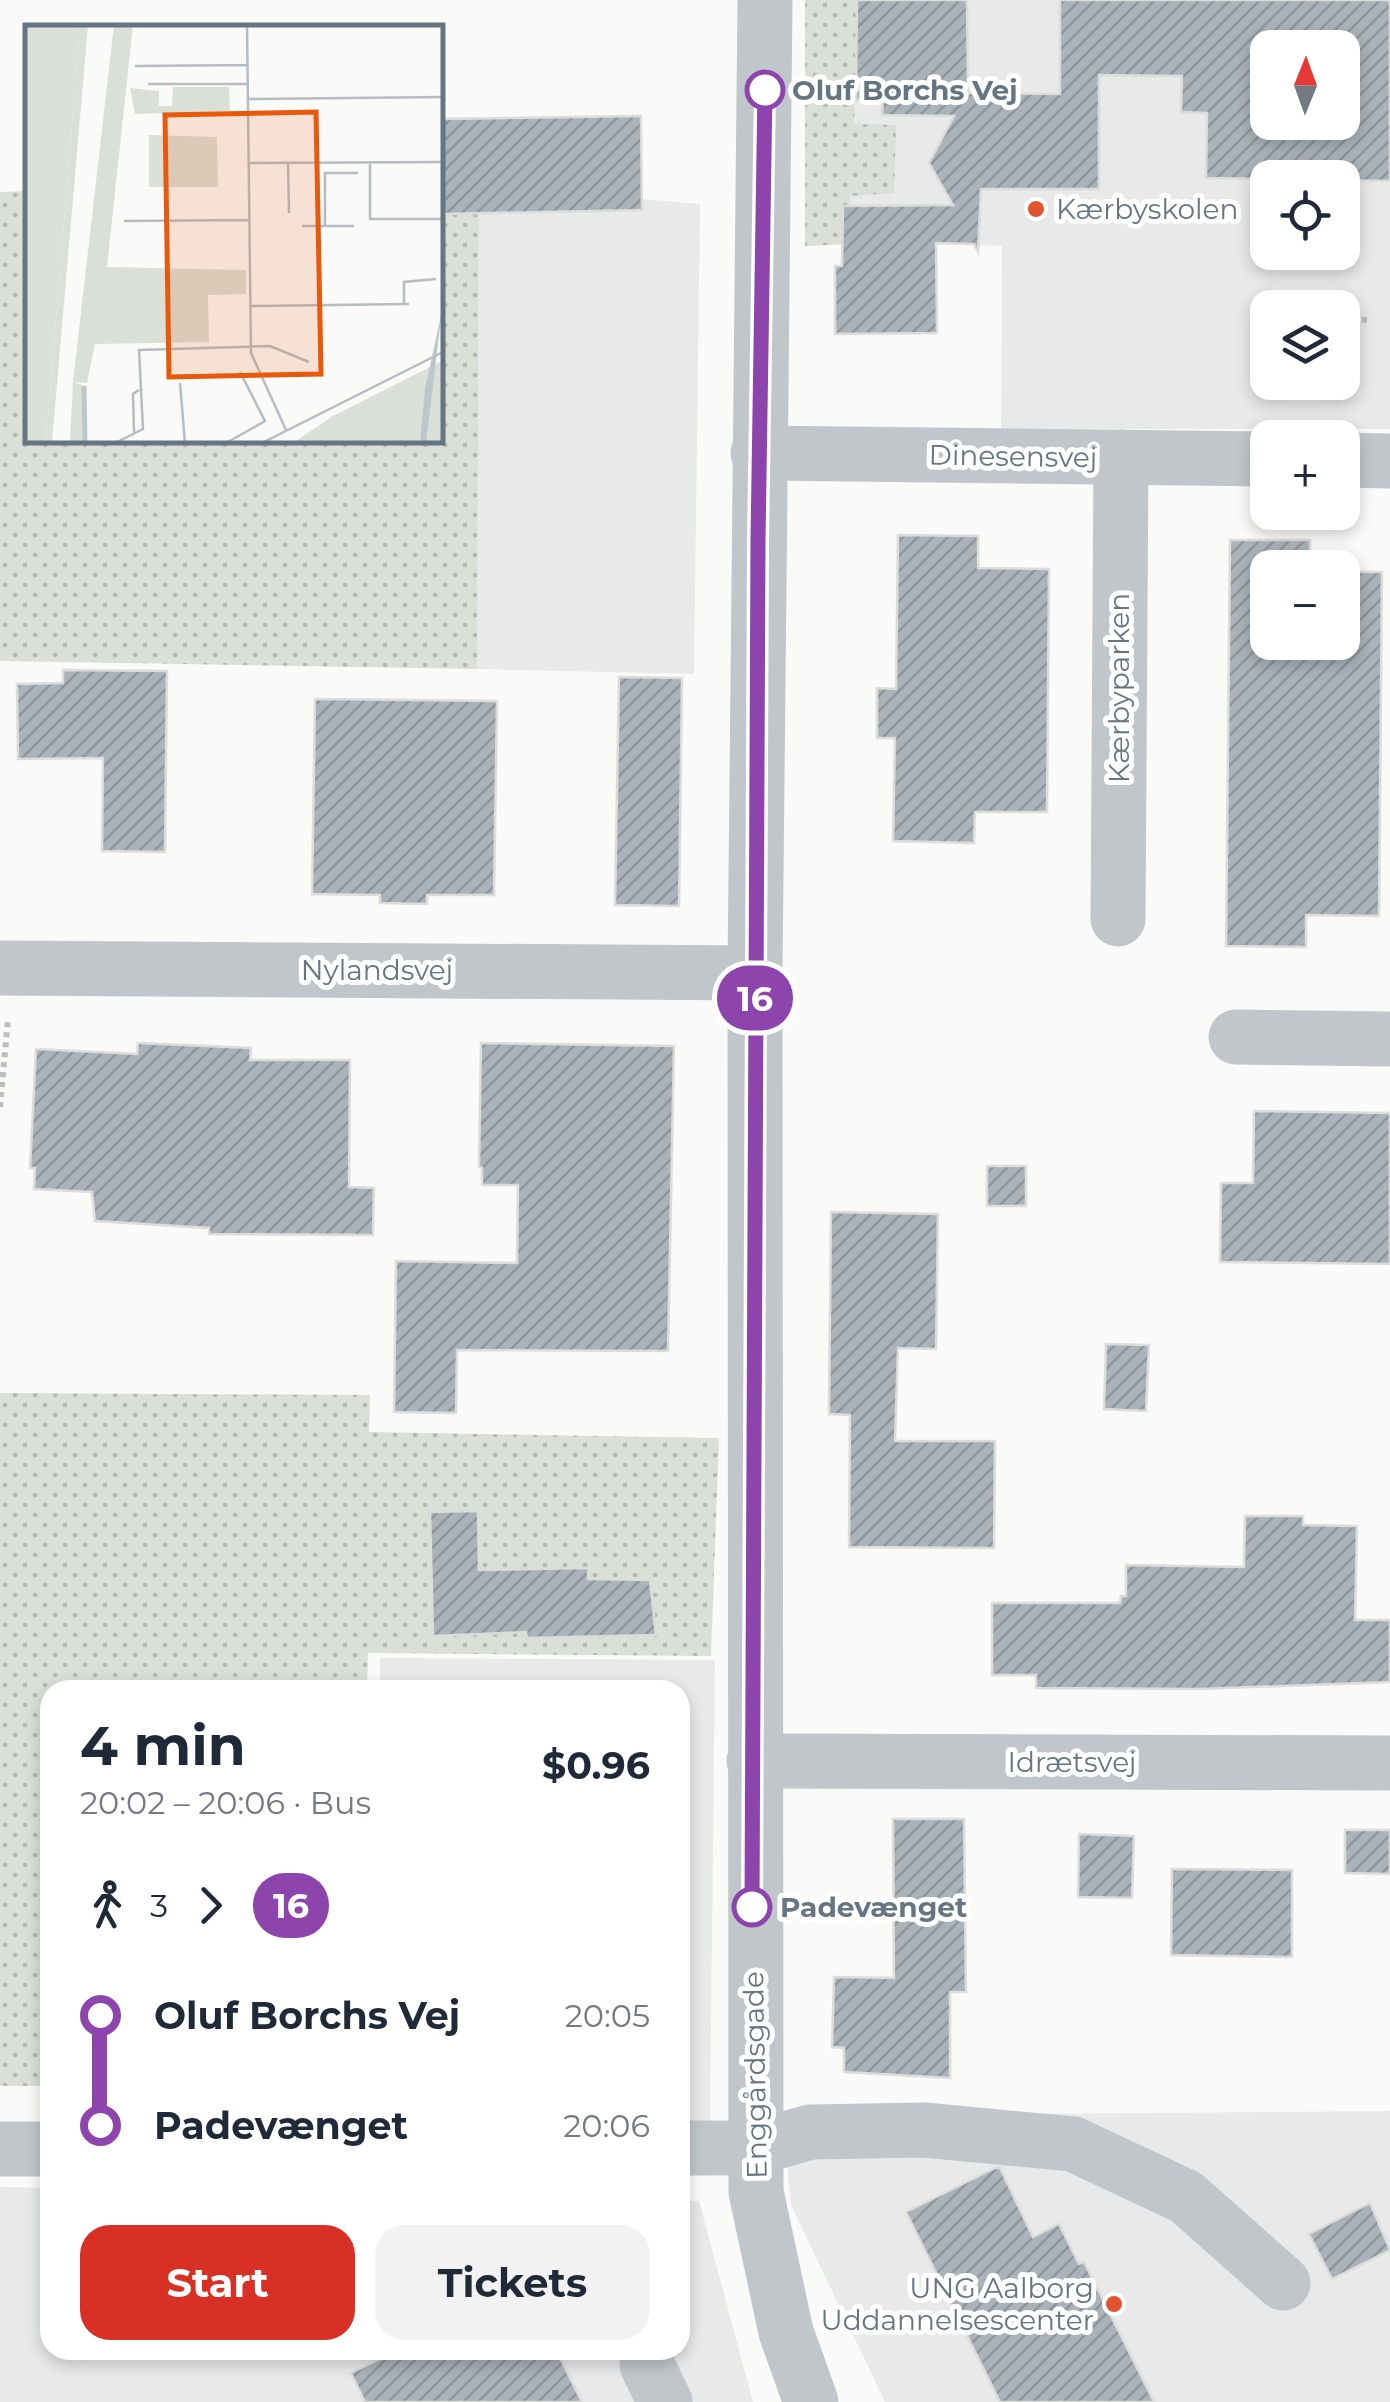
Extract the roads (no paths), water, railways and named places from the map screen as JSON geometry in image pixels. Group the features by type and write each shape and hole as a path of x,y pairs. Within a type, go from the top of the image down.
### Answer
{"street":[{"name":"Enggårdsgade","path":"765,0 755,973 755,2148 756,2192 786,2332 811,2402"},
{"name":"Dinesensvej","path":"758,453 1250,459"},
{"name":"Kærbyparken","path":"1118,920 1121,458"},
{"path":"1360,460 1390,461"},
{"name":"Nylandsvej","path":"6,968 755,973"},
{"path":"1236,1036 1390,1039"},
{"name":"Idrætsvej","path":"754,1761 1390,1763"},
{"path":"690,2148 755,2148 810,2132 924,2130 1073,2144 1186,2197 1283,2283"},
{"path":"0,2148 40,2148"}],"place":[{"name":"Oluf Borchs Vej","path":"765,90"},
{"name":"Kærbyskolen","path":"1036,209"},
{"name":"Padevænget","path":"752,1907"},
{"name":"UNG Aalborg Uddannelsescenter","path":"1114,2304"}]}
